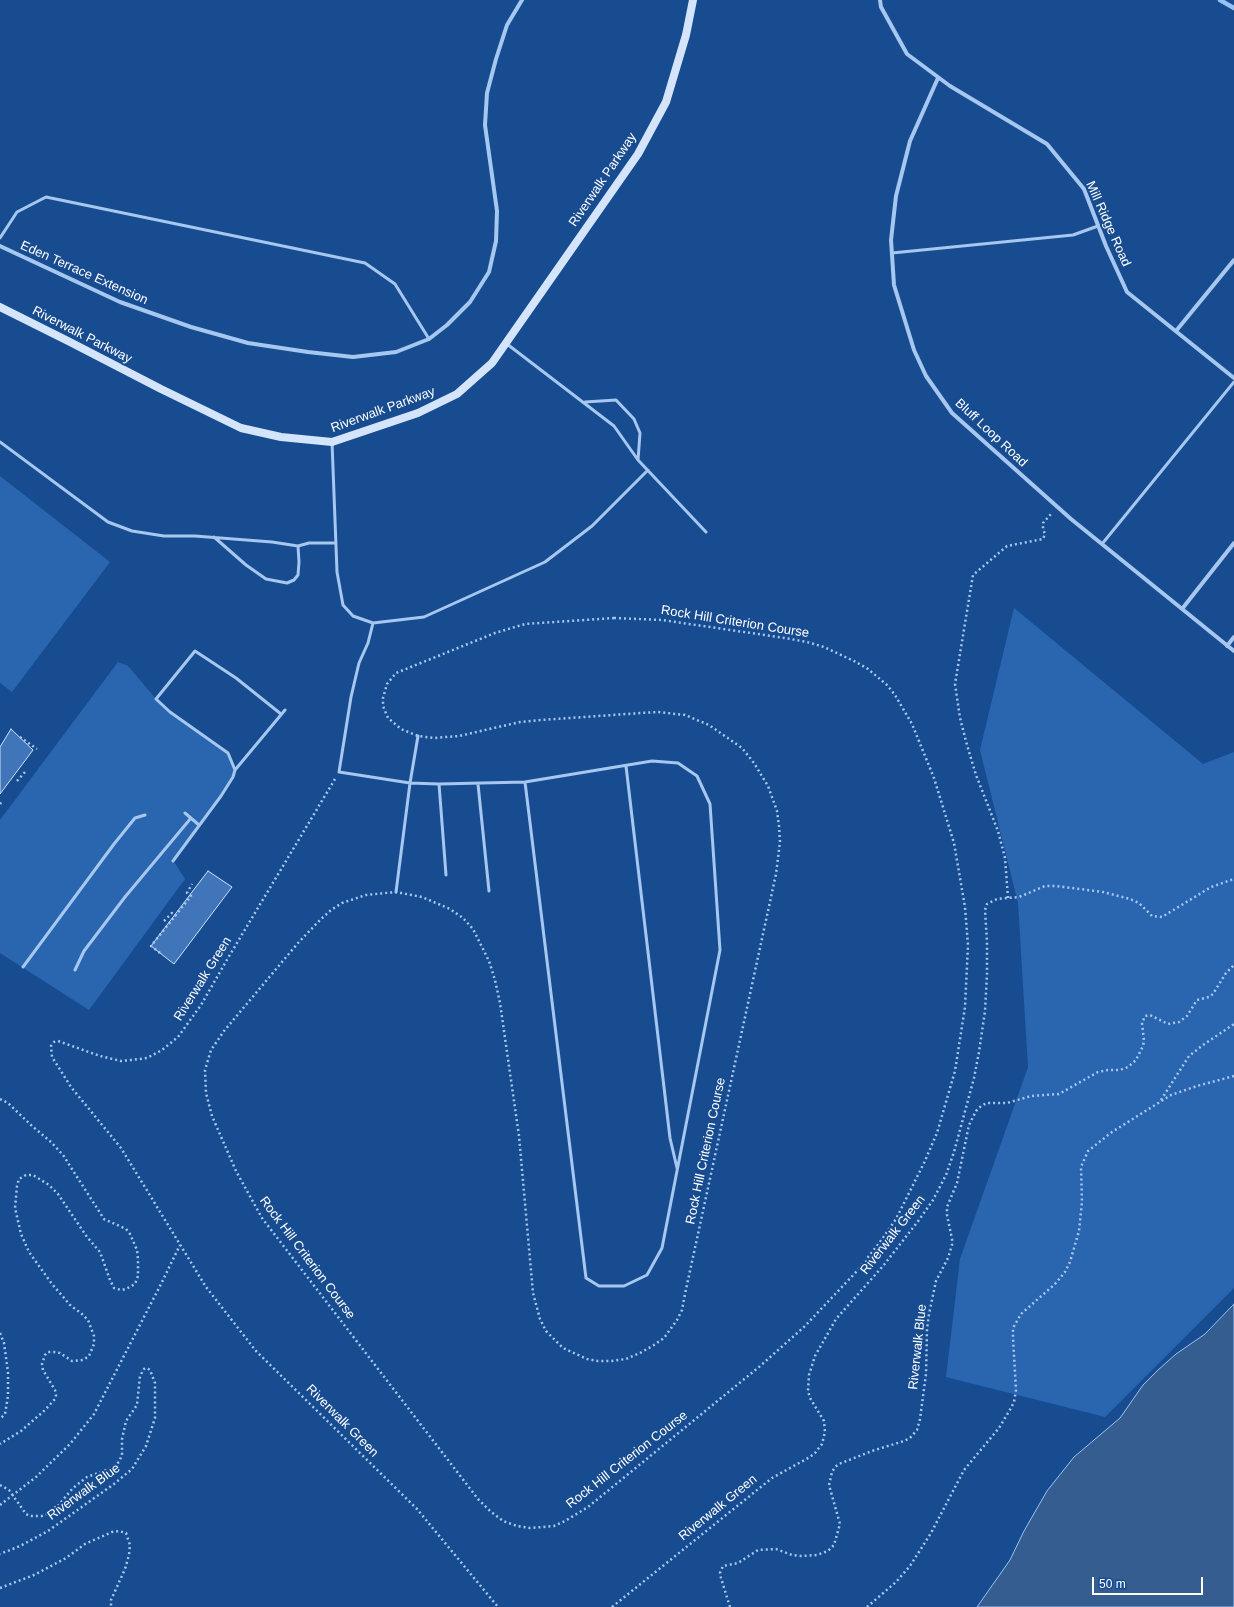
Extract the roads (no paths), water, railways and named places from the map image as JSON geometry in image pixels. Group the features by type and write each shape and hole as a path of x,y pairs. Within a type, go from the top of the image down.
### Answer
{"street":[{"name":"Eden Terrace Extension","path":"0,246 120,302 191,327 248,343 353,357 396,352 429,339 447,325 470,302 488,272 496,241 497,211 485,125 487,93 496,58 507,25 522,0"},
{"name":"Riverwalk Parkway","path":"0,307 160,389 241,428 281,437 332,442 418,412 458,394 492,363 638,154 666,102 686,35 693,0"},
{"name":"Mill Ridge Road","path":"880,0 881,7 907,54 950,86 1047,144 1084,189 1098,226 1127,292 1234,378"},
{"name":"Bluff Loop Road","path":"938,78 910,141 896,196 891,240 894,285 914,350 926,376 952,413 1102,544 1234,651"},
{"path":"1176,331 1234,260"},
{"path":"1182,609 1234,544"},
{"path":"1227,646 1234,637"}],"lane":[{"path":"0,238 17,212 46,197 365,263 395,284 429,339"},
{"path":"892,253 1073,234 1098,226"},
{"path":"506,343 614,426 638,460 706,532"},
{"path":"1102,544 1234,382"},
{"path":"584,402 616,400 634,419 640,433 638,460"},
{"path":"0,442 108,522 138,532 164,536 214,537 272,542 298,546 309,543 335,543"},
{"path":"332,442 335,543 337,572 343,605 353,616 373,623 424,617 545,562 592,526 648,470"},
{"path":"214,537 246,565 266,579 287,583 294,580 298,575 298,546"},
{"path":"373,623 368,643 359,663 351,697 340,772 410,783 478,784 525,782 652,761 678,763 697,776 710,804 720,950 662,1248 647,1275 624,1286 599,1286 586,1278 525,782"},
{"path":"235,770 228,753 170,712 156,700 195,650 236,678 281,714"},
{"path":"173,861 233,777 235,770 285,710"},
{"path":"396,892 410,783 418,736"},
{"path":"626,766 670,1138 677,1170"},
{"path":"439,784 446,875"},
{"path":"478,784 489,891"},
{"path":"185,813 199,825"},
{"path":"23,968 114,844 135,818 145,815"},
{"path":"75,970 84,951 120,903 192,818"}],"waterway":[{"path":"1220,0 1234,8"}]}
